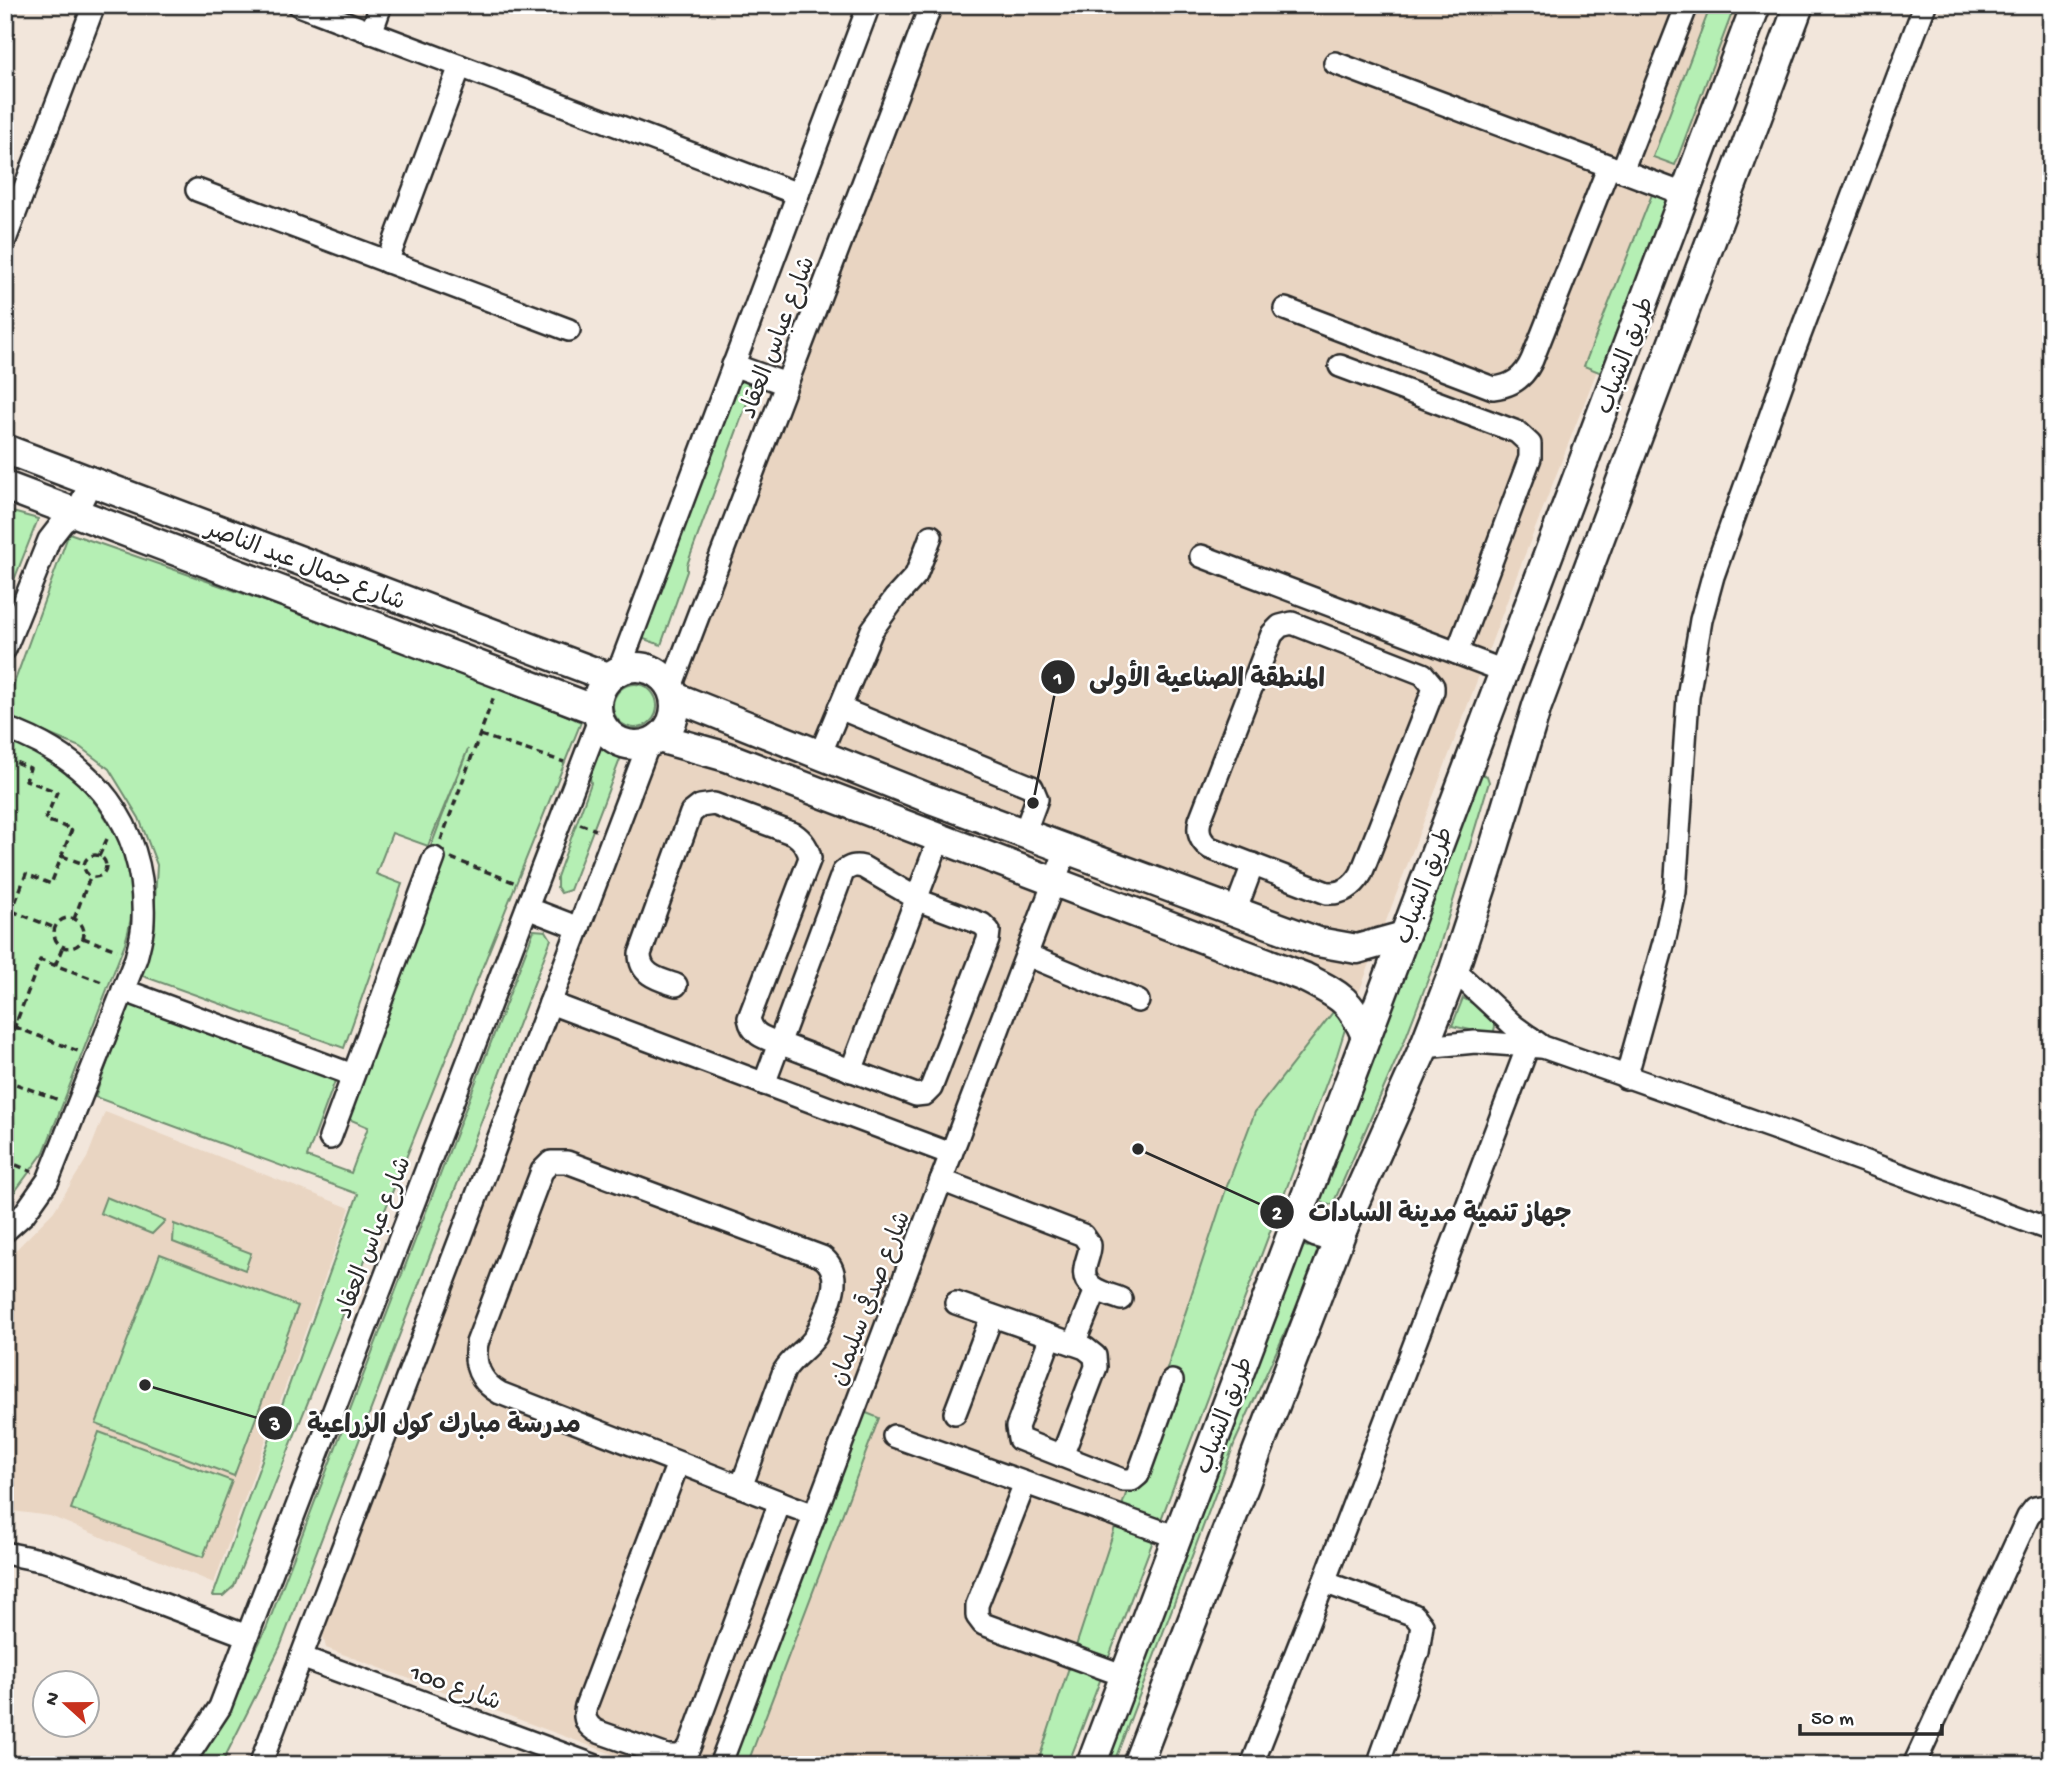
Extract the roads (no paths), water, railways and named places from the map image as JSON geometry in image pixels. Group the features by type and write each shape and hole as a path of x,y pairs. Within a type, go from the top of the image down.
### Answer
{"main road":[{"name":"طريق الشباب","path":"1091,1765 1756,5"},
{"name":"طريق الشباب","path":"1137,1765 1343,1228 1424,1047 1454,970 1537,706 1798,5"},
{"name":"شارع جمال عبد الناصر","path":"5,449 613,673"},
{"name":"شارع جمال عبد الناصر","path":"5,486 502,675 597,715"},
{"path":"633,666 648,668 662,675 673,692 675,712 670,727 654,740 637,746 614,739 605,731 597,715 598,692 613,673 633,666"},
{"path":"673,692 930,799 1318,942 1357,949 1404,936"},
{"path":"654,740 727,757 1304,976 1341,996 1359,1020 1366,1036"},
{"path":"1473,754 1489,751 1498,753 1519,767"},
{"path":"928,835 930,799"},
{"path":"1304,976 1310,973 1316,964 1318,942"},
{"path":"1300,1212 1306,1225 1318,1234 1331,1234 1343,1228"}],"street":[{"path":"5,240 94,5"},
{"path":"299,5 798,194"},
{"path":"371,33 382,5"},
{"name":"شارع عباس العقاد","path":"613,673 869,5"},
{"name":"شارع عباس العقاد","path":"673,692 786,384 931,5"},
{"path":"1285,309 1493,388 1510,385 1523,375 1532,360 1687,5"},
{"path":"1626,1078 1664,942 1675,892 1688,697 1701,620 1713,576 1790,361 1925,5"},
{"path":"1335,63 1684,194"},
{"path":"387,262 460,66"},
{"path":"197,190 569,330"},
{"path":"733,365 786,384"},
{"path":"1340,366 1517,432 1530,444 1530,458 1457,653"},
{"path":"49,540 49,516 46,506 39,499 51,467"},
{"path":"5,649 49,540 63,522 76,513 91,482"},
{"path":"820,755 872,630 916,575 931,536"},
{"path":"1201,556 1504,671"},
{"path":"1285,624 1299,625 1427,677 1431,681 1433,691 1357,881 1346,890 1327,893 1253,864 1210,848 1201,839 1198,827 1275,629 1285,624"},
{"path":"839,708 1032,787 1037,799 1024,834"},
{"name":"شارع عباس العقاد","path":"178,1765 220,1707 562,817 597,715"},
{"path":"5,728 43,743 72,761 97,785 118,813 134,848 142,885 143,923 136,958 48,1180 31,1206 5,1231"},
{"path":"260,1765 614,836 654,740"},
{"path":"676,985 647,973 641,964 640,954 691,813 700,806 714,804 794,834 805,844 810,858 749,1018 753,1031 758,1036 779,1043 916,1095 929,1091 989,936 986,927 916,898 893,882 863,867 852,866 843,872 779,1043 764,1084"},
{"path":"851,1071 916,898 928,835"},
{"name":"شارع صدقي سليمان","path":"720,1765 1066,850"},
{"path":"330,1138 435,855"},
{"path":"1235,912 1253,864"},
{"path":"530,900 579,928"},
{"path":"1027,955 1138,1001"},
{"path":"1454,970 1534,1044"},
{"path":"124,990 353,1075"},
{"path":"550,1003 951,1154"},
{"path":"1424,1047 1475,1042 1534,1044 2051,1230"},
{"path":"1252,1765 1534,1044"},
{"path":"741,1487 784,1371 816,1336 834,1288 835,1275 832,1268 822,1257 809,1252 567,1162 551,1163 542,1171 477,1342 475,1360 486,1383 500,1394 779,1502 815,1515"},
{"path":"941,1180 1083,1235 1088,1240 1090,1251 1085,1275 1087,1281 1096,1290 1121,1299"},
{"path":"1074,1344 1096,1290"},
{"path":"956,1303 1085,1348 1095,1356 1096,1367 1062,1456"},
{"path":"956,1413 992,1316"},
{"path":"1051,1336 1016,1431 1019,1439 1123,1480 1135,1478 1172,1381"},
{"path":"894,1436 1177,1537"},
{"path":"678,1462 586,1706 584,1718 596,1731 667,1756 680,1756 689,1748 779,1502"},
{"path":"1024,1483 977,1605 977,1616 983,1624 1125,1676"},
{"path":"1914,1765 2028,1517 2035,1508 2051,1505"},
{"path":"5,1553 72,1570 247,1636"},
{"path":"1324,1582 1413,1615 1422,1625 1418,1652 1378,1765"},
{"name":"شارع 100","path":"301,1657 593,1765"}],"place":[{"name":"المنطقة الصناعية الأولى","path":"1033,803"},
{"name":"جهاز تنمية مدينة السادات","path":"1138,1149"},
{"name":"مدرسة مبارك كول الزراعية","path":"145,1385"}]}
